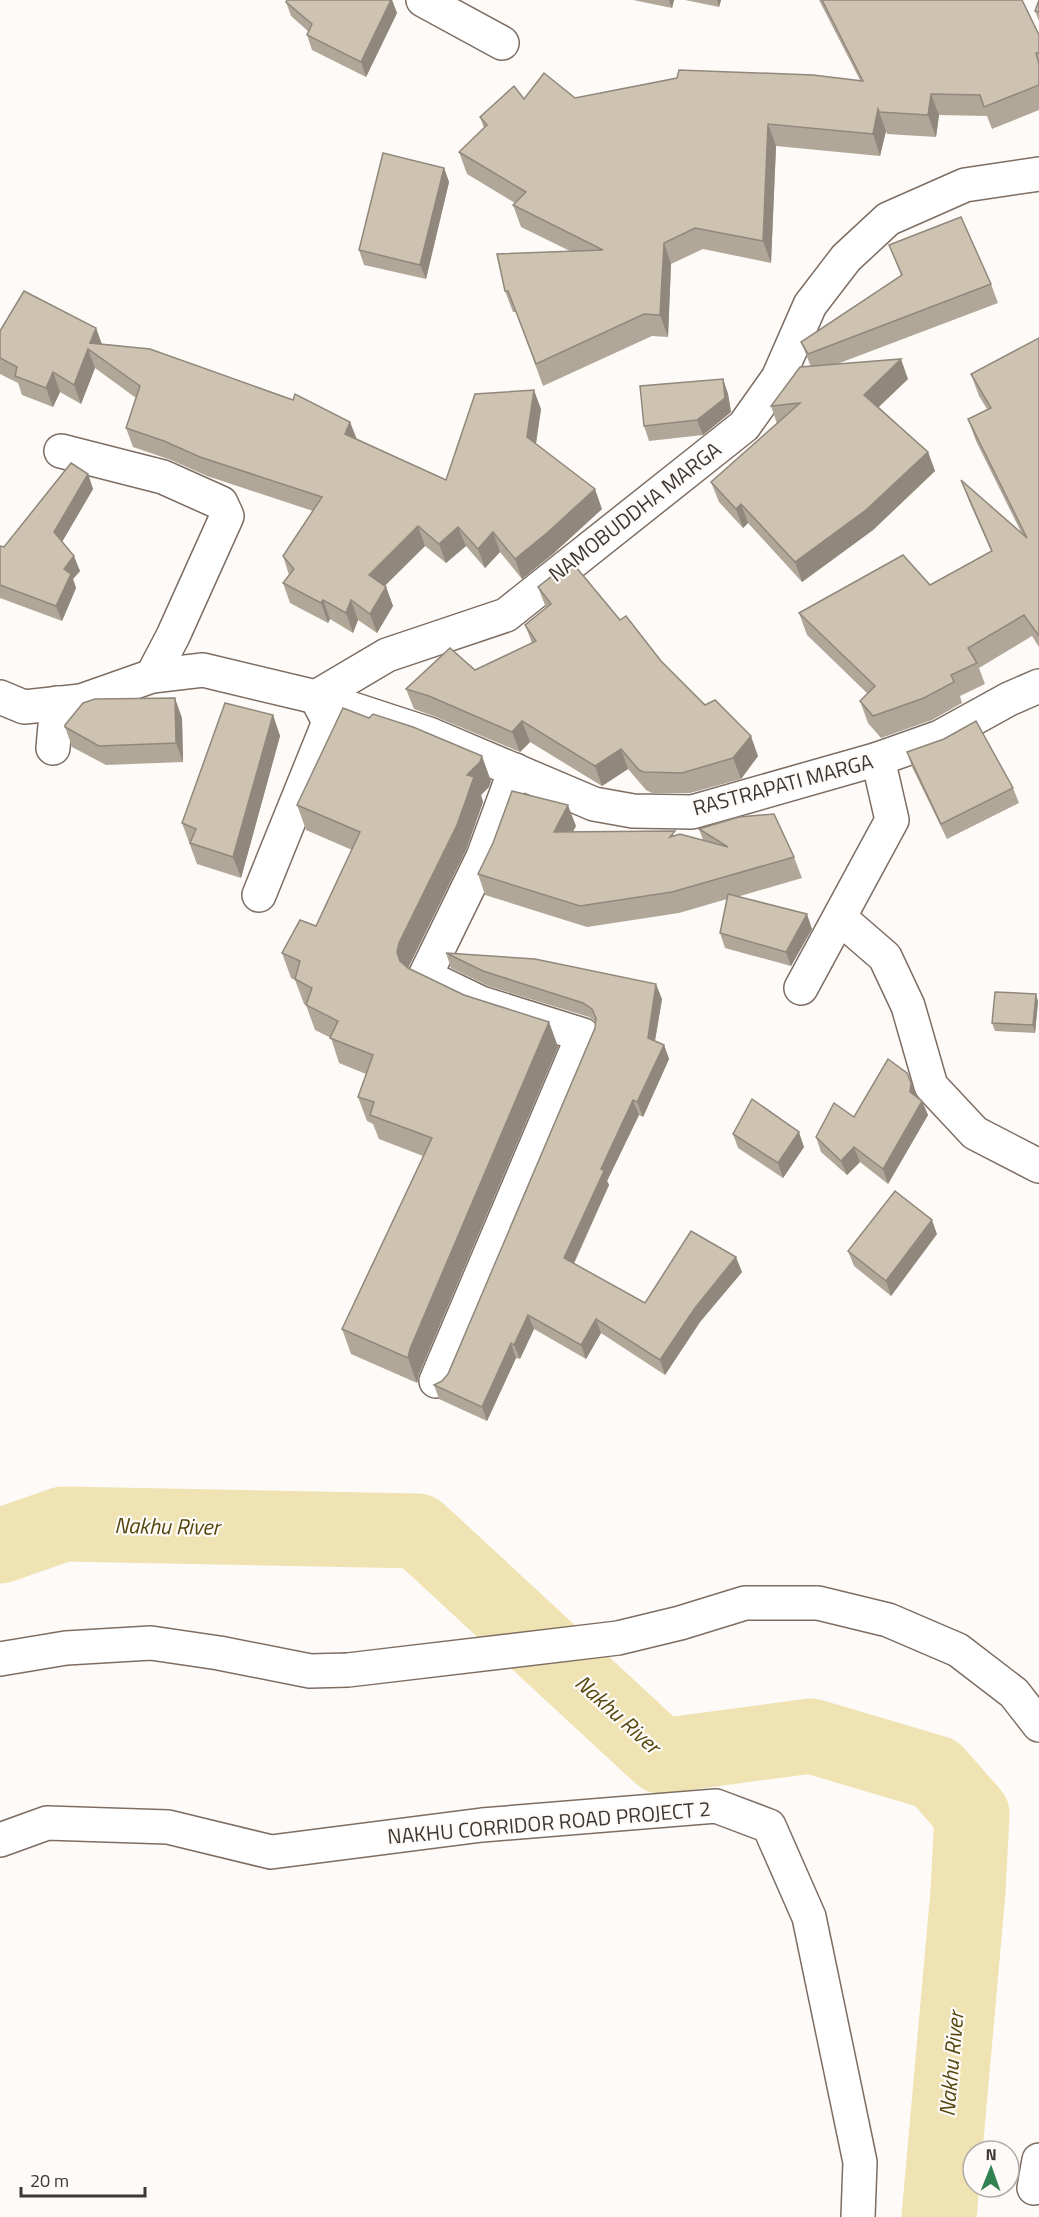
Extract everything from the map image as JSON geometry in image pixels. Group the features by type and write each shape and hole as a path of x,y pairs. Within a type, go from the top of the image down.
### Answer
{"street":[{"path":"423,0 502,43"},
{"name":"NAMOBUDDHA MARGA","path":"316,697 387,655 506,615 744,426 778,378 810,304 846,258 888,219 965,185 1039,174"},
{"path":"61,451 163,477 221,503 227,516 173,636 152,676"},
{"name":"RASTRAPATI MARGA","path":"0,697 24,706 81,701 152,676 203,670 316,697 429,734 594,804 633,811 692,812 878,759 940,737 1009,699 1039,686"},
{"path":"259,894 329,722 316,697"},
{"path":"53,748 57,703"},
{"path":"801,988 892,820 878,759"},
{"path":"436,1381 583,1035 481,1003 425,976 483,857 515,770"},
{"path":"840,918 885,957 908,1006 931,1086 975,1133 1039,1166"},
{"path":"0,1659 66,1648 151,1643 219,1653 310,1671 348,1670 618,1638 680,1623 745,1603 819,1603 888,1620 957,1650 1014,1693 1039,1725"},
{"name":"NAKHU CORRIDOR ROAD PROJECT 2","path":"0,1840 48,1823 168,1827 271,1852 482,1824 716,1806 769,1826 809,1917 860,2162 858,2217"}],"building":[{"path":"287,0 391,0 361,62 307,35 312,24 286,2"},
{"path":"822,0 1022,0 1039,35 1039,53 1036,53 1039,64 1039,85 984,107 980,95 931,94 928,115 879,112 878,109 873,134 768,124 763,241 695,228 664,243 660,315 644,314 536,364 508,291 505,291 497,254 603,250 513,205 526,192 459,152 487,125 480,117 514,86 524,99 544,73 575,98 677,78 679,70 813,75 863,81"},
{"path":"1039,0 1039,12 1035,11"},
{"path":"383,153 444,168 420,265 359,250"},
{"path":"961,217 991,284 808,354 801,342 902,275 889,245"},
{"path":"24,291 96,328 90,343 150,349 293,400 295,394 350,422 345,434 446,480 475,394 534,390 527,437 595,489 515,559 493,532 478,549 458,527 439,544 418,526 369,575 386,587 370,614 351,600 346,613 323,600 321,603 283,583 294,569 283,556 322,497 200,457 126,428 140,386 88,349 74,385 53,372 46,388 15,376 17,367 0,358 0,331"},
{"path":"1039,338 1039,636 1024,615 968,648 977,663 951,675 954,682 924,698 873,716 860,701 875,686 799,613 903,555 930,585 992,551 961,480 1027,538 968,419 991,408 971,374"},
{"path":"901,359 864,395 928,452 866,510 795,562 741,504 736,509 711,482 800,403 771,406 800,367"},
{"path":"723,379 725,398 697,420 644,426 640,386"},
{"path":"71,463 88,474 54,532 74,556 64,569 71,574 56,606 0,585 0,546 4,547"},
{"path":"571,561 620,620 626,616 661,661 705,705 715,700 751,736 733,758 682,773 644,772 639,770 621,749 595,766 522,721 512,732 429,696 406,689 450,648 475,670 536,641 525,625 551,604 538,587"},
{"path":"175,698 176,743 99,746 65,727 83,703 95,699"},
{"path":"225,703 273,715 233,857 190,843 196,829 182,823"},
{"path":"343,708 369,718 373,714 413,727 482,756 480,762 467,775 474,777 457,825 399,943 397,952 400,961 408,968 464,995 549,1022 408,1358 342,1329 432,1138 370,1115 374,1102 358,1097 373,1055 330,1038 338,1021 306,1005 312,988 295,979 300,961 282,953 300,920 316,926 360,832 297,805"},
{"path":"976,721 1013,788 941,824 907,752 944,739"},
{"path":"512,791 568,805 554,832 675,831 670,837 680,834 728,847 699,829 739,817 774,814 794,857 672,892 580,906 478,874 493,843"},
{"path":"728,894 807,914 786,952 720,933"},
{"path":"446,953 535,959 656,984 648,1038 664,1045 637,1102 633,1100 601,1169 604,1171 564,1258 645,1303 691,1231 736,1257 695,1308 660,1360 596,1319 581,1345 528,1315 514,1345 511,1343 482,1407 434,1385 448,1374 595,1028 596,1018 592,1009 583,1003 483,971"},
{"path":"995,992 1036,994 1033,1025 992,1023"},
{"path":"888,1059 907,1073 911,1083 910,1092 922,1101 883,1169 854,1147 841,1161 816,1137 834,1103 854,1117"},
{"path":"752,1099 799,1132 778,1163 733,1134"},
{"path":"895,1191 932,1220 886,1281 848,1251"}],"waterway":[{"name":"Nakhu River","path":"0,1546 63,1524 418,1531 661,1756 811,1736 936,1773 972,1814 968,1892 939,2217"}]}
